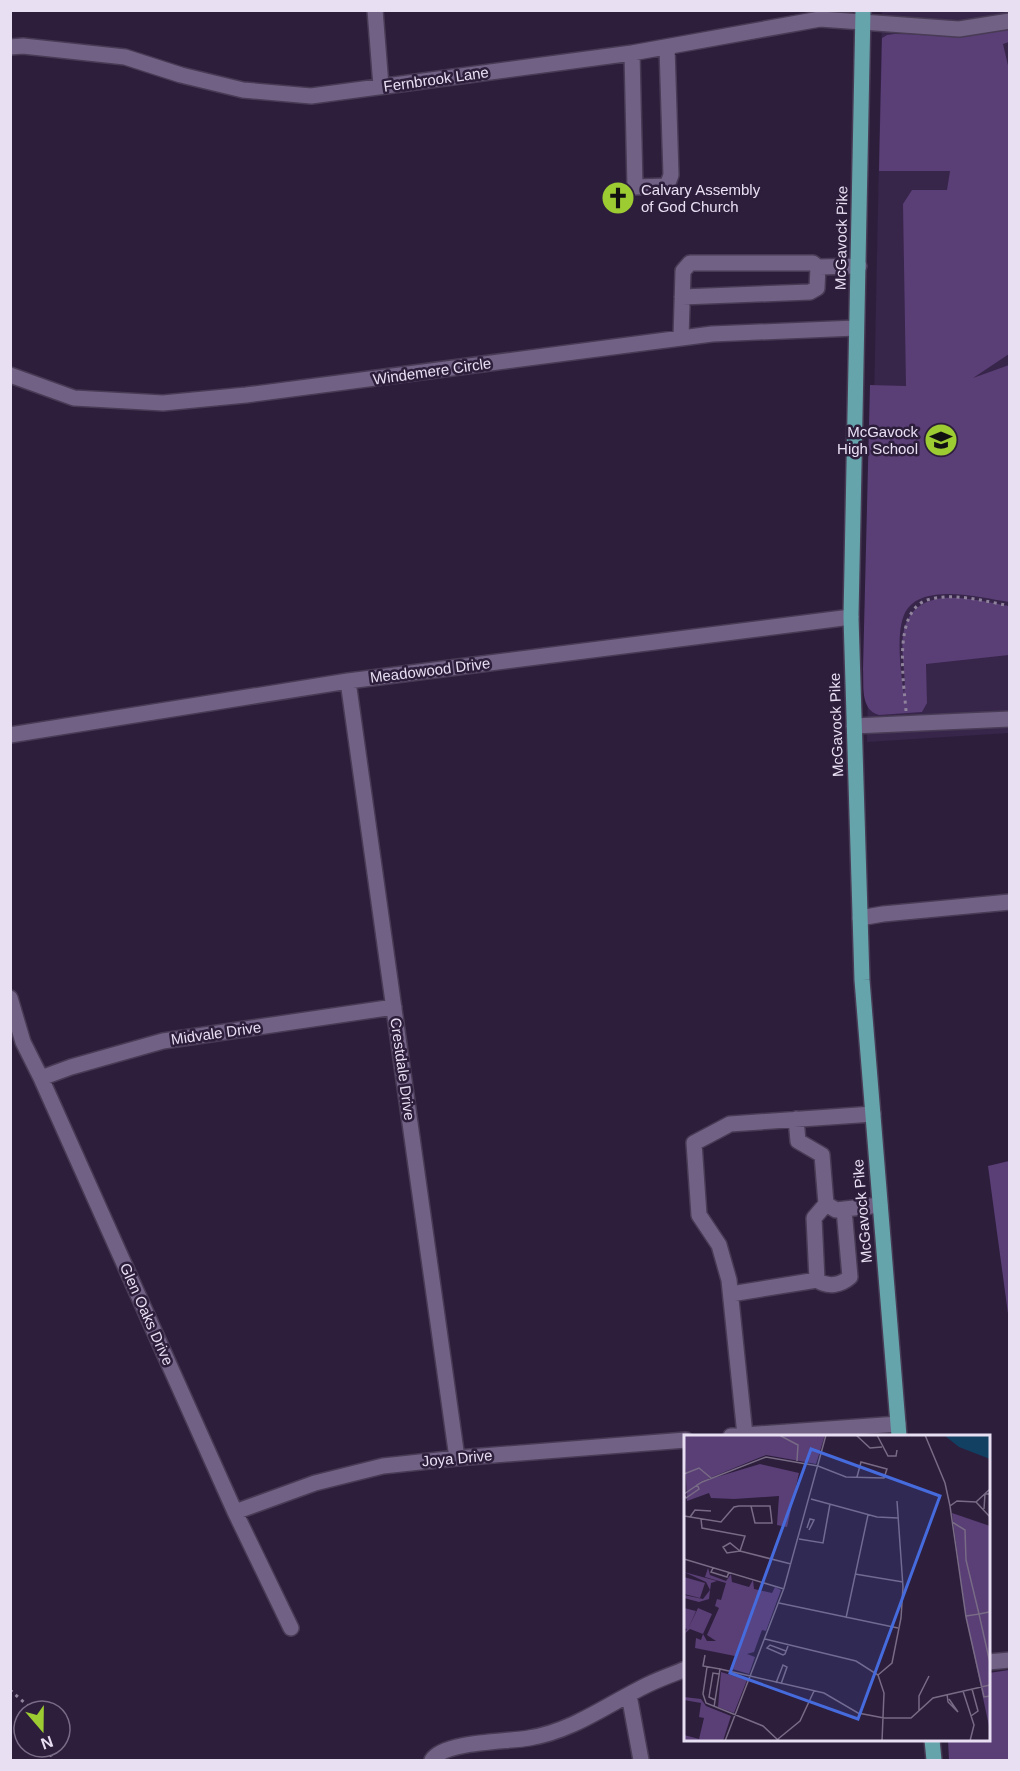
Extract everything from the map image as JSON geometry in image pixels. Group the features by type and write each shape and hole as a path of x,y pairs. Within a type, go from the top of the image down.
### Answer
{"main road":[{"name":"McGavock Pike","path":"863,16 851,617 862,980 898,1430"},
{"path":"932,1741 934,1761"}],"street":[{"path":"375,10 381,86"},
{"name":"Fernbrook Lane","path":"10,47 23,46 124,57 182,75 243,90 311,96 632,53 820,19 863,16 959,29 1010,21"},
{"path":"632,53 634,187 667,186 671,176 667,47"},
{"path":"681,338 683,271 690,263 813,263 818,267 859,266"},
{"path":"682,297 810,292 817,288 818,267"},
{"name":"Windemere Circle","path":"10,375 74,398 163,403 246,395 712,334 856,328"},
{"name":"Meadowood Drive","path":"10,735 348,681 851,617"},
{"name":"Crestdale Drive","path":"348,681 457,1458"},
{"path":"854,726 1010,719"},
{"path":"860,918 1010,902"},
{"name":"Glen Oaks Drive","path":"10,998 23,1041 235,1512 291,1628"},
{"name":"Midvale Drive","path":"41,1078 71,1067 163,1041 394,1007"},
{"path":"738,1435 729,1280 719,1245 699,1215 694,1143 730,1124 873,1114"},
{"path":"796,1119 798,1141 822,1155 826,1204 814,1218 817,1281"},
{"path":"826,1204 836,1210 880,1205"},
{"path":"731,1294 817,1281 824,1285 843,1284 850,1277 844,1209"},
{"path":"765,1435 898,1430"},
{"name":"Joya Drive","path":"235,1512 315,1483 383,1466 684,1440"},
{"path":"990,1662 1010,1660"},
{"path":"432,1761 435,1756 454,1748 531,1738 567,1729 648,1684 684,1670"},
{"path":"629,1695 641,1761"}],"path":[{"path":"907,724 903,668 904,630 912,612 927,601 947,597 1010,606"}],"shaded area":[{"name":"McGavock High School","path":"882,11 1009,11 1009,733 867,742"},
{"name":"McGavock High School","path":"1008,29 1009,42 1003,44 1010,74 1009,354 973,378 1009,365 1009,602 956,594 928,596 917,600 908,608 901,626 900,662 904,694 902,646 904,630 911,615 921,605 934,600 964,598 1009,606 1009,655 926,664 927,703 922,712 879,715 869,708 866,702 863,682 870,385 906,386 903,204 912,190 947,190 950,171 879,171 882,38 894,34 977,35"},
{"path":"1010,1161 1009,1321 988,1166"},
{"path":"1009,1670 1009,1760 949,1760 948,1741 990,1741 990,1673"}],"place":[{"name":"Calvary Assembly of God Church","path":"618,198"},
{"name":"McGavock High School","path":"941,440"}]}
